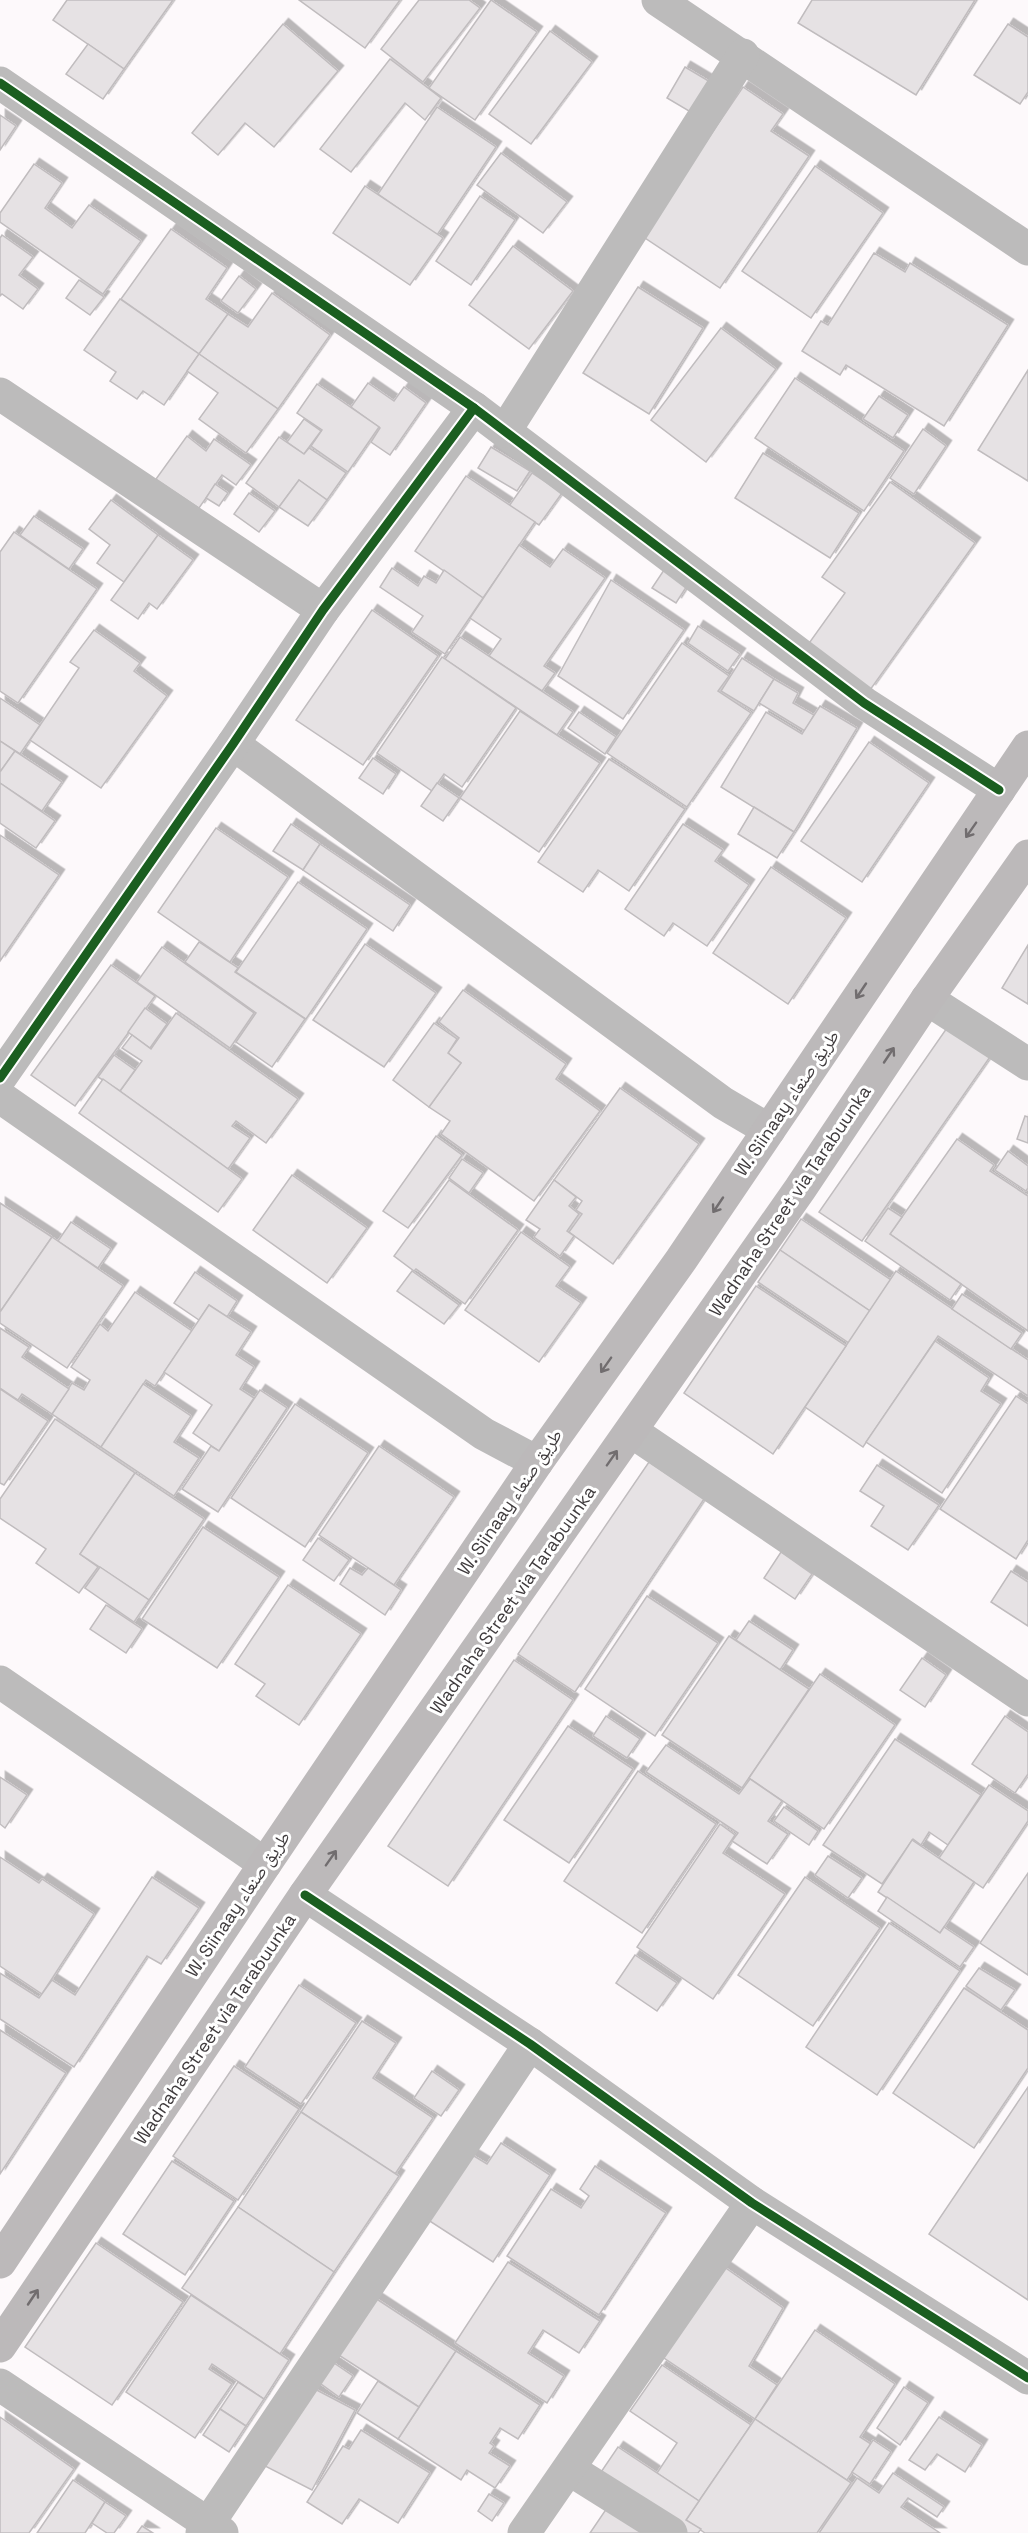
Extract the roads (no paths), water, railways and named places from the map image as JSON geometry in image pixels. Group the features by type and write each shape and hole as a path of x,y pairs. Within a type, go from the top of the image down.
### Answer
{"main road":[{"name":"W. Siinaay طريق صنعاء","path":"0,2262 537,1462 681,1260 895,940 1028,747"},
{"name":"Wadnaha Street via Tarabuunka","path":"0,2346 306,1894 800,1189 927,999 1028,856"}],"street":[{"path":"658,0 743,55 1028,249"},
{"path":"505,432 743,55"},
{"path":"0,83 474,408 864,703 999,790"},
{"path":"0,394 323,610"},
{"path":"0,1078 233,744 323,610 474,408"},
{"path":"233,744 723,1103 769,1130"},
{"path":"927,999 1028,1064"},
{"path":"0,1097 474,1427 537,1462"},
{"path":"631,1431 1028,1700"},
{"path":"0,1682 265,1864"},
{"path":"306,1894 530,2044 752,2203 1028,2378"},
{"path":"0,2385 211,2530 530,2044"},
{"path":"524,2533 752,2203"},
{"path":"569,2469 671,2533"}]}
